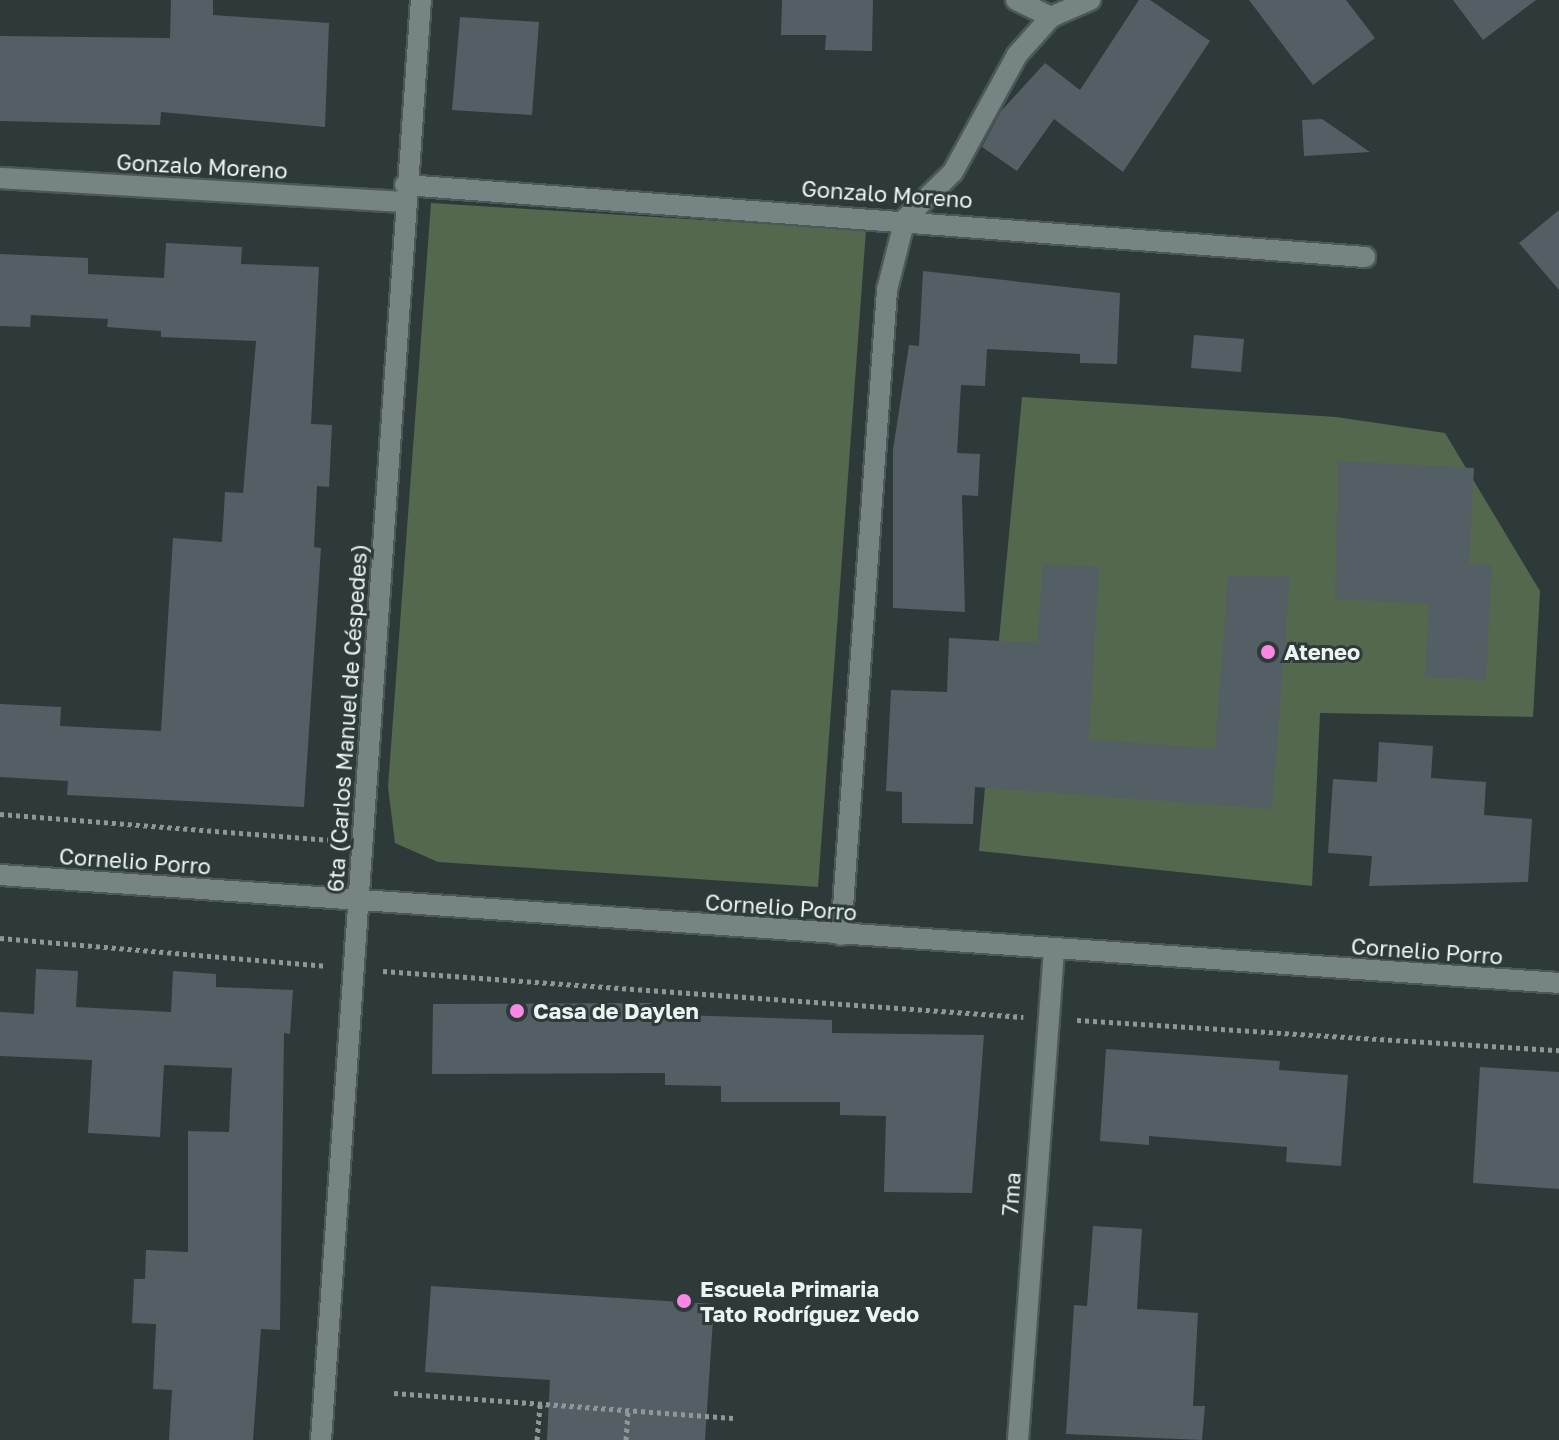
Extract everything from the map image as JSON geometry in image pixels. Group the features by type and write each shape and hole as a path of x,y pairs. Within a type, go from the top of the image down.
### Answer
{"street":[{"name":"6ta (Carlos Manuel de Céspedes)","path":"321,1440 358,969 403,194 421,0"},
{"path":"1016,0 1051,17"},
{"path":"841,935 887,290 905,219 953,172 1017,55 1051,17 1090,0"},
{"name":"Gonzalo Moreno","path":"0,178 905,219 1365,257"},
{"name":"Cornelio Porro","path":"0,875 1054,952 1559,983"},
{"name":"7ma","path":"1018,1440 1054,952"}],"path":[{"path":"0,814 365,843"},
{"path":"0,938 358,969 1047,1018 1559,1050"},
{"path":"394,1393 733,1418"},
{"path":"537,1440 540,1403"},
{"path":"626,1440 628,1410"}],"green space":[{"path":"431,203 866,230 818,887 438,862 395,843 388,787"},
{"name":"Ateneo","path":"1022,397 1336,417 1445,433 1540,591 1533,717 1320,713 1312,886 979,851"}],"building":[{"path":"171,0 213,0 213,15 329,23 325,127 161,112 160,125 0,121 0,36 170,38"},
{"path":"782,0 873,0 872,51 825,50 826,35 781,35"},
{"path":"1139,0 1150,0 1210,41 1123,172 1054,119 1017,171 982,147 1001,111 1045,63 1080,90"},
{"path":"1249,0 1346,0 1375,38 1313,85"},
{"path":"1453,0 1536,0 1483,40"},
{"path":"460,17 539,22 532,115 452,110"},
{"path":"1322,119 1370,152 1304,156 1302,120"},
{"path":"1559,210 1559,290 1519,243"},
{"path":"166,243 242,247 241,264 319,267 311,424 332,425 329,487 317,486 314,547 321,548 304,807 67,795 68,781 0,777 0,704 61,707 60,726 161,731 173,538 222,542 225,492 243,493 256,341 161,337 161,331 107,327 108,319 31,315 30,327 0,326 0,254 88,258 88,274 164,278"},
{"path":"923,271 1120,293 1117,364 1080,363 1080,354 987,349 985,386 961,385 957,453 980,454 978,496 962,495 965,612 893,608 893,450 909,345 919,346"},
{"path":"1194,335 1244,339 1241,372 1191,368"},
{"path":"1338,461 1474,468 1469,564 1492,565 1486,680 1425,677 1429,604 1335,599"},
{"path":"1043,564 1099,567 1089,739 1215,749 1228,576 1290,577 1272,809 975,787 973,824 902,823 902,792 886,791 891,690 947,692 949,638 1037,643"},
{"path":"1379,742 1433,746 1431,778 1486,782 1484,815 1532,819 1528,882 1369,886 1372,856 1328,853 1333,779 1377,782"},
{"path":"36,969 78,971 76,1007 171,1012 173,971 216,974 216,987 293,990 290,1034 284,1033 280,1330 261,1329 253,1440 169,1440 172,1390 153,1389 156,1324 132,1323 134,1279 145,1279 146,1250 188,1252 188,1131 229,1132 232,1068 164,1065 160,1137 88,1133 92,1060 0,1056 0,1012 34,1014"},
{"path":"651,1003 651,1014 832,1020 832,1033 984,1035 972,1193 884,1192 886,1116 840,1115 840,1102 721,1102 721,1086 665,1085 665,1073 432,1074 433,1004"},
{"path":"1106,1049 1280,1061 1279,1070 1348,1075 1341,1166 1286,1162 1287,1147 1149,1136 1149,1145 1100,1141"},
{"path":"1480,1067 1559,1072 1559,1189 1473,1183"},
{"path":"1093,1226 1142,1229 1137,1309 1198,1313 1193,1406 1205,1406 1202,1440 1066,1434 1074,1305 1087,1306"},
{"path":"431,1286 714,1304 705,1440 547,1440 550,1380 425,1372"}],"place":[{"name":"Ateneo","path":"1268,652"},
{"name":"Casa de Daylen","path":"517,1011"},
{"name":"Escuela Primaria Tato Rodríguez Vedo","path":"684,1301"}]}
